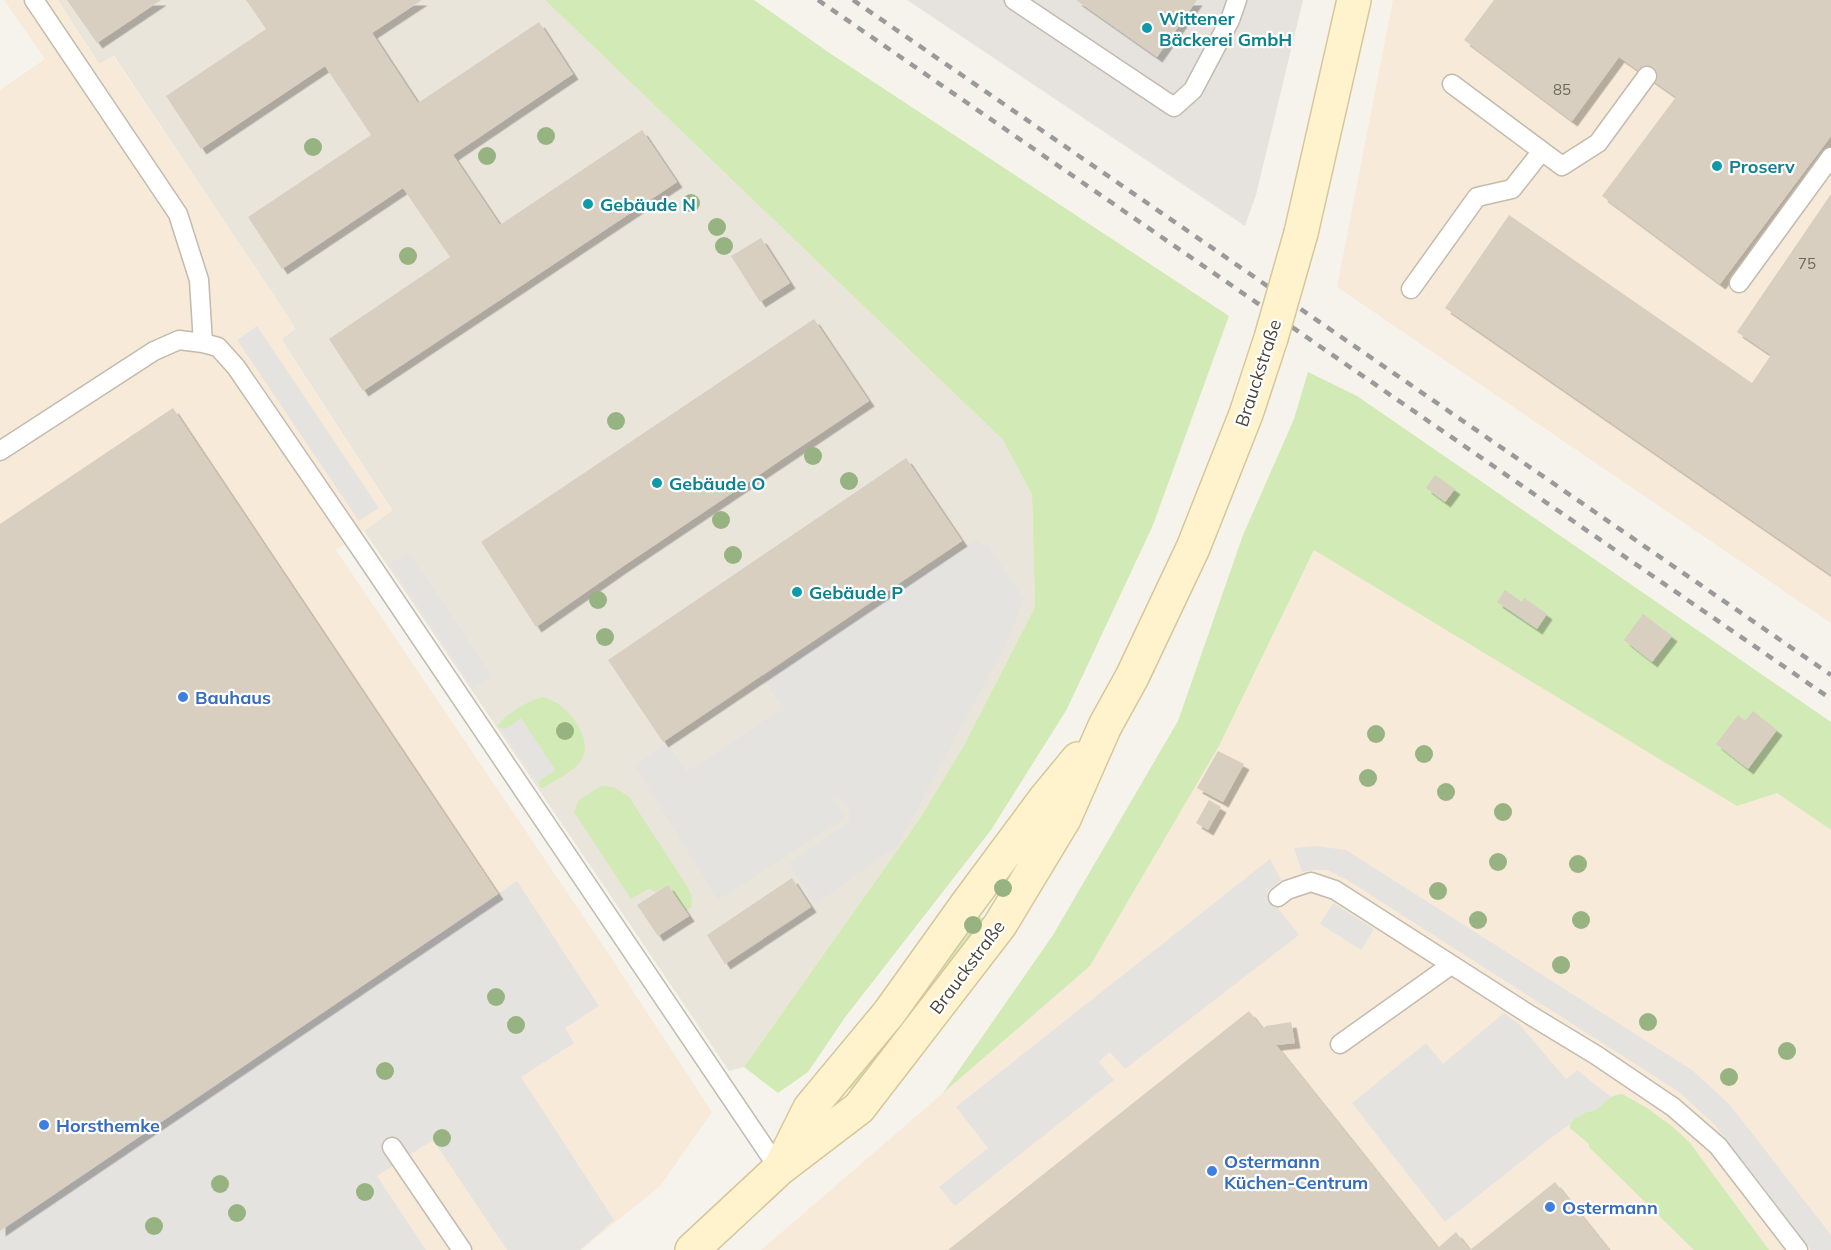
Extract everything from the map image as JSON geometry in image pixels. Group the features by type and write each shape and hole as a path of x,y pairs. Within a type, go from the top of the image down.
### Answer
{"street":[{"name":"Brauckstraße","path":"692,1250 779,1169 810,1108 889,1013 1045,800 1105,726 1132,677 1193,548 1246,414 1271,338 1300,233 1354,0"}],"lane":[{"path":"34,0 178,214 199,280 203,343"},
{"path":"1014,0 1174,107 1193,90 1230,20 1237,0"},
{"path":"1452,84 1562,166 1598,143 1647,76"},
{"path":"1411,289 1477,197 1512,189 1542,151"},
{"path":"1739,283 1831,157"},
{"path":"0,451 154,351 179,340 218,347 236,367 364,554 779,1169"},
{"path":"1278,897 1287,890 1311,882 1335,890 1596,1055 1673,1107 1718,1146 1798,1250"},
{"path":"1340,1044 1452,965"},
{"path":"392,1147 462,1250"}],"shaded area":[{"path":"4,0 58,0 99,64 113,56 289,318 295,329 281,340 392,511 336,550 610,956 712,1112 660,1186 581,1250 0,1250 0,90 45,59"},
{"path":"58,0 545,0 1003,440 1032,495 1035,607 963,747 920,818 744,1067 729,1071 364,531 392,510 281,339 295,329 289,318 114,56 99,64"},
{"path":"907,0 1303,0 1256,195 1245,226"},
{"path":"1393,0 1831,0 1831,623 1337,287"},
{"path":"257,326 379,508 359,521 237,340"},
{"path":"977,538 983,545 987,543 1024,599 1007,642 898,845 815,905 789,863 849,822 850,814 842,798 834,798 846,817 718,900 634,765 667,744 687,772 783,708 764,678"},
{"name":"Ostermann","path":"1315,549 1777,793 1831,830 1831,1250 761,1250 1090,966 1219,746"},
{"path":"409,552 492,676 473,689 390,564"},
{"path":"521,718 555,770 538,783 501,729 505,729"},
{"path":"1316,846 1346,850 1692,1070 1730,1105 1831,1235 1831,1250 1811,1250 1715,1125 1679,1092 1349,881 1327,870 1302,872 1294,848"},
{"path":"1270,859 1281,880 1266,893 1299,935 1125,1069 1110,1052 1099,1062 1114,1080 955,1206 939,1187 988,1148 956,1107"},
{"path":"517,881 599,1006 565,1028 574,1043 521,1077 614,1220 580,1250 507,1250 433,1140 377,1176 426,1250 0,1250 0,1231"},
{"path":"1333,903 1374,929 1361,950 1320,924"},
{"path":"1504,1013 1519,1024 1566,1079 1577,1070 1611,1097 1597,1109 1572,1120 1570,1124 1445,1222 1352,1103 1426,1043 1443,1064"}],"green space":[{"path":"545,0 754,0 831,54 1229,316 1153,525 1067,709 991,830 846,1016 808,1072 778,1093 744,1067 920,818 963,747 1035,607 1032,495 1003,440"},
{"path":"1308,372 1357,396 1831,722 1831,830 1777,793 1737,806 1314,550 1219,746 1090,966 943,1093 1053,935 1178,721 1243,535 1294,419"},
{"path":"542,697 561,706 573,718 582,733 585,749 576,767 543,788 539,787 539,781 555,770 521,719 505,729 497,727 517,709"},
{"path":"601,786 614,787 629,797 687,886 692,897 691,908 686,911 668,885 656,892 648,889 631,899 574,812 579,800"},
{"path":"973,912 989,923 853,1091 848,1086"},
{"path":"1622,1094 1647,1108 1690,1143 1769,1250 1694,1250 1589,1147 1589,1144 1570,1128 1575,1118 1597,1109 1611,1097"}],"building":[{"path":"67,0 161,0 97,43"},
{"name":"Gebäude N","path":"246,0 422,0 372,33 418,103 539,22 573,74 453,155 500,225 642,130 677,182 363,391 329,339 450,257 403,188 282,269 248,217 371,135 325,66 201,149 166,96 266,29"},
{"name":"Wittener Bäckerei GmbH","path":"1076,0 1197,0 1157,57"},
{"name":"Proserv","path":"1494,0 1831,0 1831,136 1720,284 1602,196 1676,97 1619,57 1572,121 1464,40"},
{"path":"1831,194 1831,575 1445,308 1509,215 1752,383 1771,355 1737,332"},
{"path":"761,238 790,283 760,302 731,256"},
{"name":"Gebäude O","path":"814,319 869,401 536,627 481,542"},
{"name":"Bauhaus","path":"173,408 498,894 0,1231 0,524"},
{"name":"Gebäude P","path":"906,458 962,541 663,742 608,660"},
{"path":"1435,475 1455,489 1445,502 1426,488"},
{"path":"1505,590 1522,602 1524,598 1547,614 1537,629 1497,602"},
{"path":"1643,614 1672,636 1652,662 1624,640"},
{"path":"1753,711 1777,730 1748,769 1716,744 1738,715 1745,721"},
{"path":"1218,751 1244,764 1223,802 1197,788"},
{"path":"1209,800 1221,807 1208,830 1196,823"},
{"path":"792,878 811,907 725,964 707,935"},
{"path":"668,885 689,916 658,936 637,905"},
{"name":"Ostermann Küchen-Centrum","path":"1249,1011 1263,1029 1266,1026 1291,1022 1295,1043 1276,1045 1438,1248 1456,1232 1470,1250 948,1250"},
{"name":"Ostermann","path":"1555,1182 1609,1250 1470,1250"}],"railway":[{"path":"818,0 1831,699"},
{"path":"853,0 1831,675"}],"place":[{"name":"Wittener Bäckerei GmbH","path":"1147,28"},
{"name":"Proserv","path":"1717,166"},
{"name":"Gebäude N","path":"588,204"},
{"name":"Gebäude O","path":"657,483"},
{"name":"Gebäude P","path":"797,592"},
{"name":"Bauhaus","path":"183,697"},
{"name":"Horsthemke","path":"44,1125"},
{"name":"Ostermann Küchen-Centrum","path":"1212,1171"},
{"name":"Ostermann","path":"1550,1207"}]}
